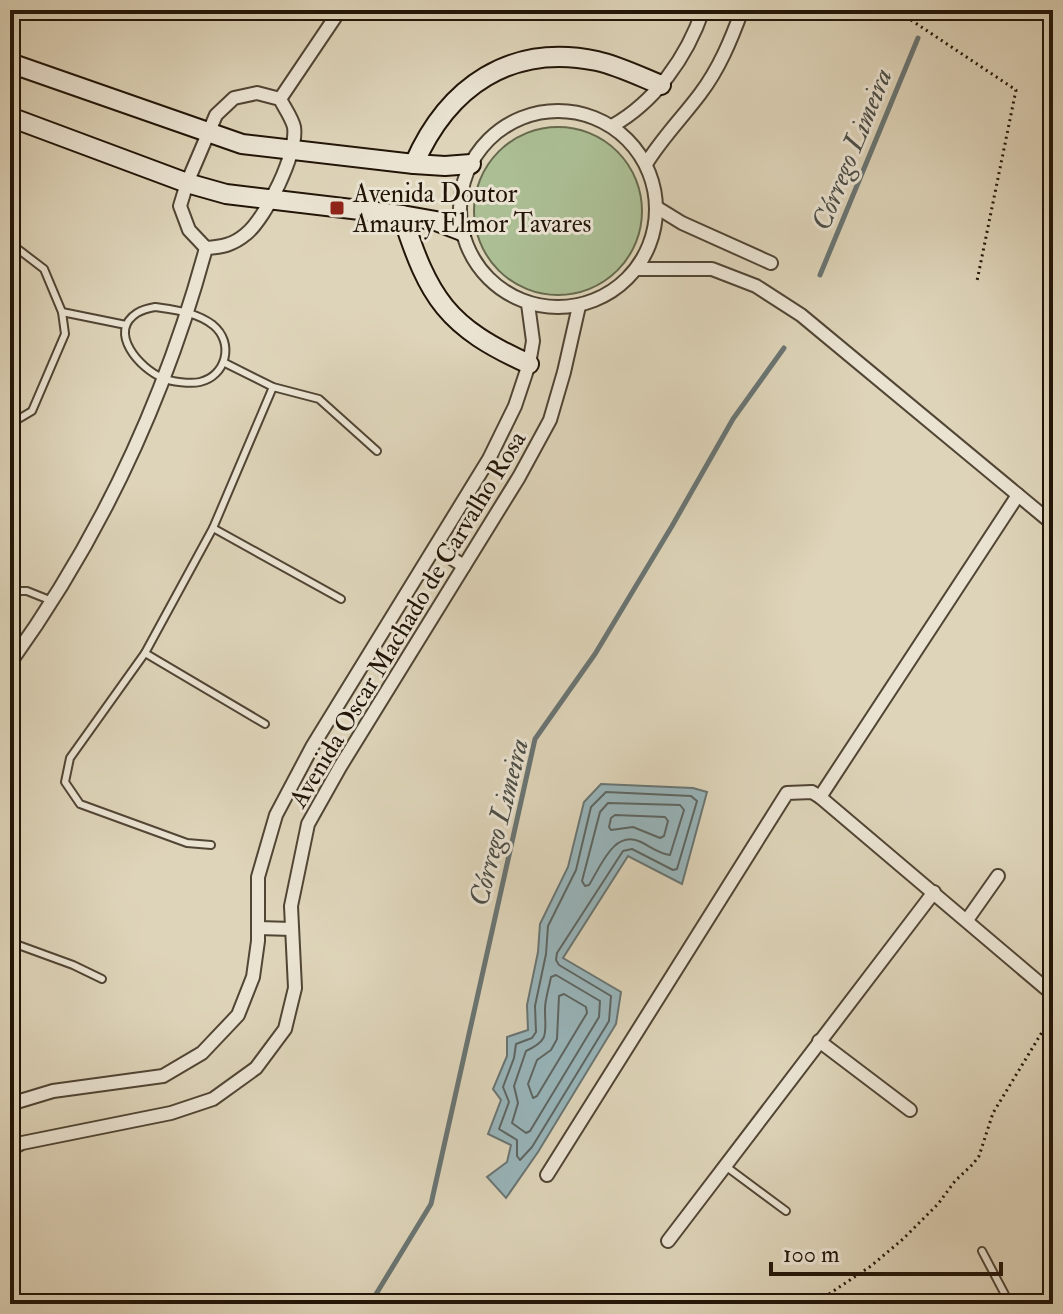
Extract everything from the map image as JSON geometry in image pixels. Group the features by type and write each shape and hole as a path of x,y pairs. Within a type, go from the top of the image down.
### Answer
{"street":[{"path":"280,99 340,10"},
{"path":"612,126 633,114 661,85 696,32 703,10"},
{"path":"646,164 665,134 701,93 729,47 742,10"},
{"path":"414,164 425,139 458,96 498,69 550,55 599,61 661,85"},
{"path":"10,63 242,144 414,164 471,164"},
{"path":"257,93 280,99 294,125 294,148 269,201 249,232 228,246 206,248 189,230 180,206 216,115 234,98 257,93"},
{"path":"563,110 588,114 612,126 631,142 646,164 655,188 652,239 625,283 603,297 579,306 553,308 528,304 505,293 485,276 471,255 462,231 459,205 464,179 492,136 513,121 537,112 563,110"},
{"path":"10,117 187,183 226,194 402,215 436,221 462,231"},
{"path":"656,207 682,223 771,263"},
{"path":"402,215 426,279 442,304 462,327 498,350 529,364"},
{"path":"11,662 52,601 109,501 164,379 206,248"},
{"path":"636,269 712,269 756,286 801,315 1053,524"},
{"name":"Avenida Oscar Machado de Carvalho Rosa","path":"10,1104 53,1091 163,1076 202,1053 238,1015 253,977 258,928 258,877 276,815 312,747 489,459 515,406 529,364 533,341 528,304"},
{"name":"Avenida Oscar Machado de Carvalho Rosa","path":"10,1149 22,1143 171,1113 213,1099 256,1068 285,1029 295,988 291,906 308,824 519,477 550,420 579,306"},
{"path":"820,797 1018,495"},
{"path":"435,548 464,566"},
{"path":"547,1175 787,793 812,792 820,797 1050,992"},
{"path":"967,920 998,876"},
{"path":"668,1241 934,892"},
{"path":"258,928 292,929"},
{"path":"819,1041 910,1110"}],"lane":[{"path":"10,243 44,269 62,312 65,334 32,411 10,424"},
{"path":"155,307 188,312 215,327 225,344 225,363 215,376 198,383 164,379 132,353 124,336 126,325 137,313 155,307"},
{"path":"62,312 126,325"},
{"path":"225,363 273,387 319,399 377,451"},
{"path":"211,845 187,843 80,804 65,782 70,758 145,653 213,528 273,387"},
{"path":"213,528 341,599"},
{"path":"10,591 27,591 52,601"},
{"path":"145,653 265,724"},
{"path":"10,942 102,979"},
{"path":"724,1165 786,1211"},
{"path":"982,1251 1010,1304"}],"path":[{"path":"896,10 1016,90 977,281"},
{"path":"814,1304 871,1266 903,1239 973,1164 993,1113 1053,1014"}],"green space":[{"path":"558,127 590,134 605,141 617,152 628,164 635,179 642,211 635,243 628,258 617,270 605,281 590,288 558,295 526,288 511,281 499,270 488,258 481,243 474,211 481,179 488,164 499,152 511,141 526,134"}],"water":[{"path":"601,784 693,788 707,792 682,884 628,856 563,958 621,992 616,1024 538,1152 506,1198 487,1177 507,1162 511,1145 488,1134 501,1100 493,1089 507,1056 507,1037 528,1030 527,1005 538,952 540,924 568,867 584,802"}],"waterway":[{"name":"Córrego Limeira","path":"927,16 930,10"},
{"name":"Córrego Limeira","path":"820,275 918,38"},
{"name":"Córrego Limeira","path":"370,1304 431,1204 535,739 595,654 733,419 784,348"}],"place":[{"name":"Avenida Doutor Amaury Elmor Tavares","path":"337,208"}]}
